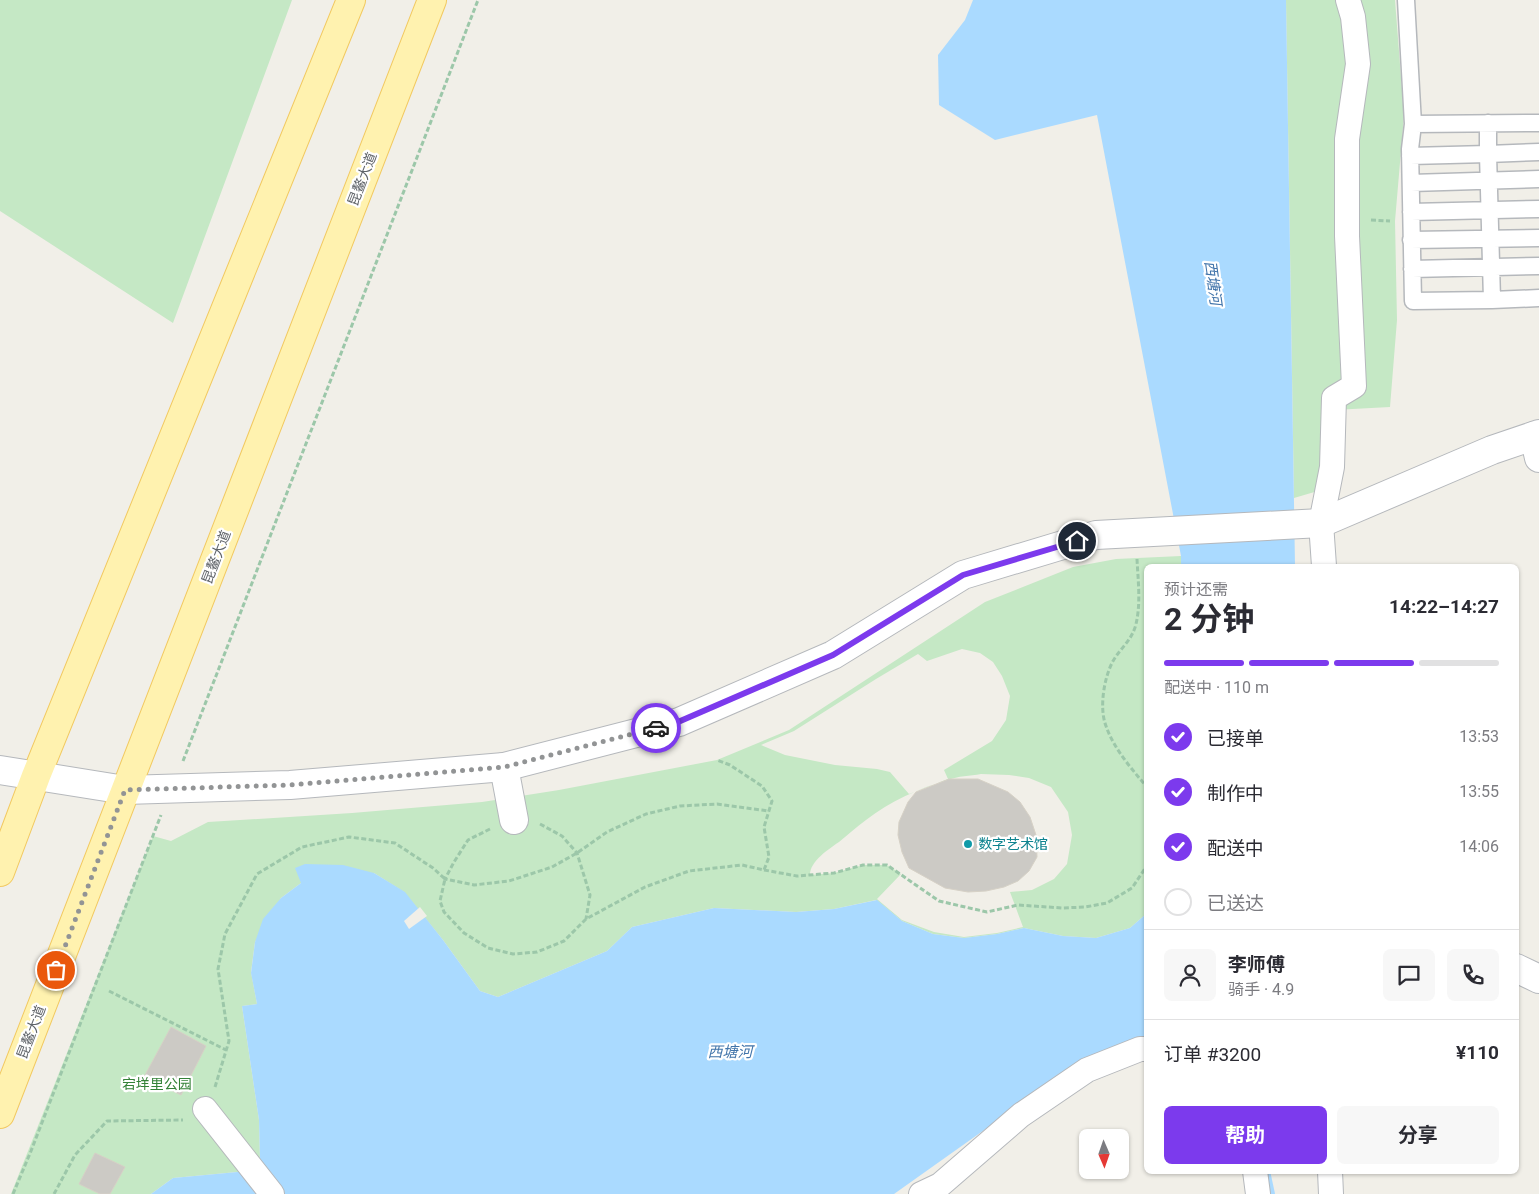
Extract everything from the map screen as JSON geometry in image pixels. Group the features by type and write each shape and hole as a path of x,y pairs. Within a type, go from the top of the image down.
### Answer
{"main road":[{"path":"0,872 36,776 351,0"},
{"name":"昆鳌大道","path":"0,1114 432,0"}],"street":[{"path":"1324,564 1322,523 1332,467 1334,398 1354,386 1347,236 1347,139 1358,64 1353,17 1348,0"},
{"path":"0,770 125,790 290,785 504,767 678,722 833,655 963,575 1096,535 1322,523 1492,450 1537,443"},
{"path":"504,767 514,820"},
{"path":"1519,969 1539,978"},
{"path":"921,1194 940,1185 1021,1115 1087,1070 1140,1048 1144,1049"},
{"path":"210,1116 272,1194"},
{"path":"1255,1174 1258,1194"},
{"path":"1330,1174 1331,1194"}],"lane":[{"path":"1406,0 1413,124 1410,156 1413,301 1539,298"},
{"path":"1488,123 1492,300"},
{"path":"1413,124 1539,123"},
{"path":"1410,156 1539,152"},
{"path":"1410,183 1539,179"},
{"path":"1411,212 1539,209"},
{"path":"1411,240 1539,238"},
{"path":"1412,269 1539,266"}],"path":[{"path":"13,1194 478,0"},
{"path":"1137,558 1138,612 1136,626 1128,643 1113,661 1106,680 1103,704 1105,725 1118,749 1144,783"},
{"path":"717,760 730,765 762,786 772,801 764,827 769,857 764,870"},
{"path":"54,1194 74,1154 107,1121 185,1120 210,1116 217,1082 229,1041 218,969 225,934 257,874 302,847 348,837 395,843 445,879 474,885 509,881 552,867 577,853 607,832 646,814 680,806 717,804 769,811"},
{"path":"586,918 590,896 577,853 562,836 532,820 504,821 468,840 445,879 440,901 444,912 464,933 488,948 513,954 537,952 564,941 586,918 645,887 688,871 742,865 797,876 834,874 863,865 887,865 939,901 988,912 1018,905 1063,908 1107,904 1132,888 1144,870"},
{"path":"109,991 226,1050"}],"green space":[{"path":"0,0 292,0 173,323 0,211"},
{"path":"1286,0 1395,0 1404,116 1395,221 1397,320 1390,407 1334,410 1328,488 1294,498"},
{"name":"宕垟里公园","path":"1181,556 1181,564 1144,564 1144,916 1130,928 1096,938 1063,936 1024,928 997,934 964,938 933,934 902,921 876,900 834,909 796,912 714,908 632,927 607,951 498,997 480,991 443,940 404,892 374,873 301,883 281,898 255,942 251,972 257,1004 242,1006 259,1120 260,1159 248,1171 173,1178 151,1194 11,1194 153,836 171,841 208,822 352,813 482,802 559,790 717,760 789,730 985,602 1073,567 1116,559","holes":["962,649 980,653 993,662 1002,676 1010,696 1006,720 992,741 944,770 948,779 935,784 981,774 1029,778 1051,787 1068,812 1072,835 1067,864 1054,879 1032,890 1010,892 1023,927 997,933 964,937 934,932 902,920 877,899 901,874 887,865 863,865 834,873 810,875 813,865 825,852 875,813 914,792 909,794 890,772 835,765 785,755 761,745 794,731 918,654 927,661"]}],"water":[{"name":"西塘河","path":"973,0 1286,0 1295,564 1181,564 1097,115 995,140 939,105 938,55 965,20"},
{"name":"西塘河","path":"305,864 343,865 374,873 405,892 480,991 498,997 607,951 632,927 714,908 796,912 834,909 877,900 902,921 933,934 964,938 1024,928 1063,936 1096,938 1130,928 1144,916 1144,1046 1046,1086 894,1194 151,1194 173,1178 248,1171 260,1159 259,1120 242,1006 257,1004 251,973 255,942 263,919 281,898 301,883 295,868"}],"pier":[{"path":"420,907 427,916 409,929 404,921"}],"building":[{"name":"数字艺术馆","path":"949,779 978,779 1008,792 1020,802 1030,817 1036,835 1037,857 1029,871 1018,881 1004,887 986,891 968,892 945,888 909,868 902,852 898,835 899,822 908,802 916,792"},
{"path":"171,1027 206,1046 181,1095 144,1077"},
{"path":"95,1153 125,1167 110,1194 100,1194 79,1184"}],"waterway":[{"path":"1267,1174 1271,1194"}],"way so far":[{"path":"56,970 125,790 290,785 504,767 656,728"}],"place":[{"name":"数字艺术馆","path":"968,844"}],"route":[{"path":"656,728 678,722 833,655 963,575 1077,541"}]}
